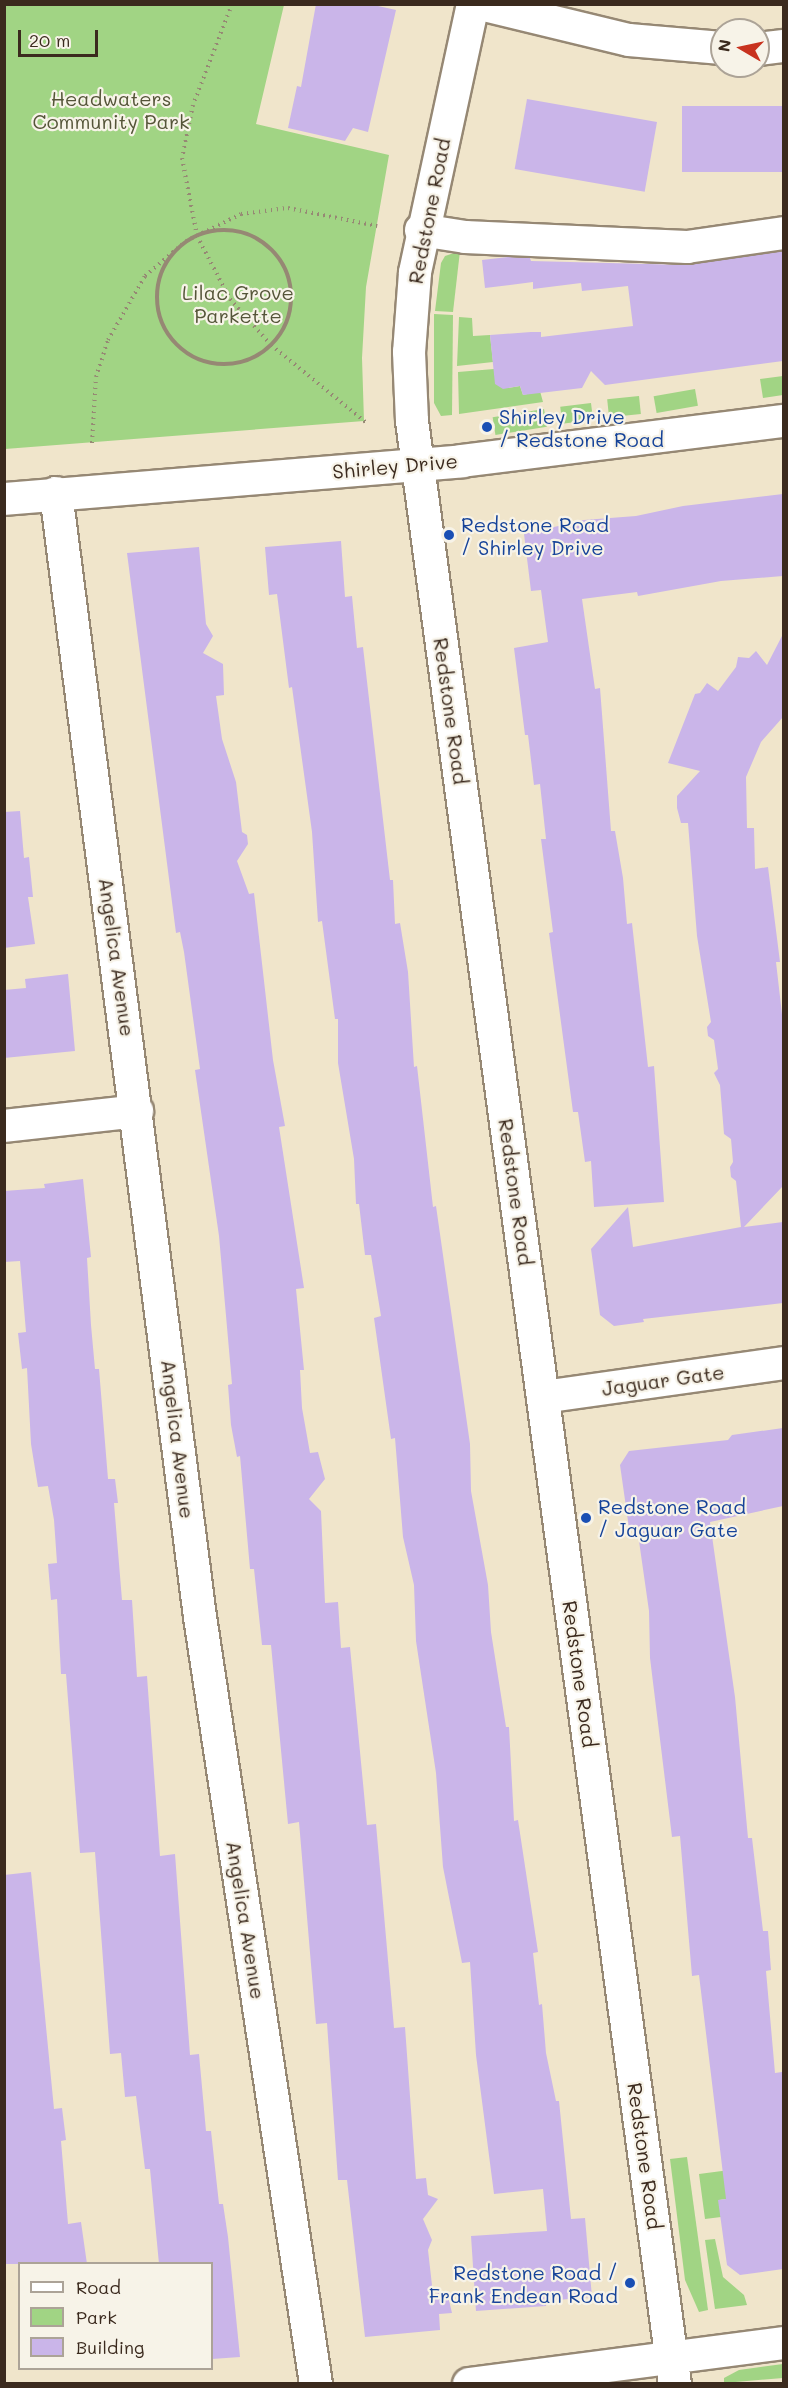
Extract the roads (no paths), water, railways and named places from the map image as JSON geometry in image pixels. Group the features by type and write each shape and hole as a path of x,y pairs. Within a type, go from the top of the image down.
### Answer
{"street":[{"name":"Redstone Road","path":"473,4 422,230 409,352 416,465 674,2371"},
{"path":"480,4 629,40 710,47"},
{"path":"422,230 465,237 687,247 783,233"},
{"name":"Shirley Drive","path":"4,500 56,493 416,465 783,421"},
{"name":"Angelica Avenue","path":"56,493 137,1111 200,1617 316,2384"},
{"path":"4,1126 137,1111"},
{"name":"Jaguar Gate","path":"543,1397 783,1363"},
{"path":"469,2384 674,2371 783,2343"}],"place":[{"name":"Shirley Drive / Redstone Road","path":"487,427"},
{"name":"Redstone Road / Shirley Drive","path":"449,535"},
{"name":"Redstone Road / Jaguar Gate","path":"586,1518"},
{"name":"Redstone Road / Frank Endean Road","path":"630,2283"}],"park label":[{"name":"Headwaters Community Park","path":"111,110"},
{"name":"Lilac Grove Parkette","path":"238,304"}]}
